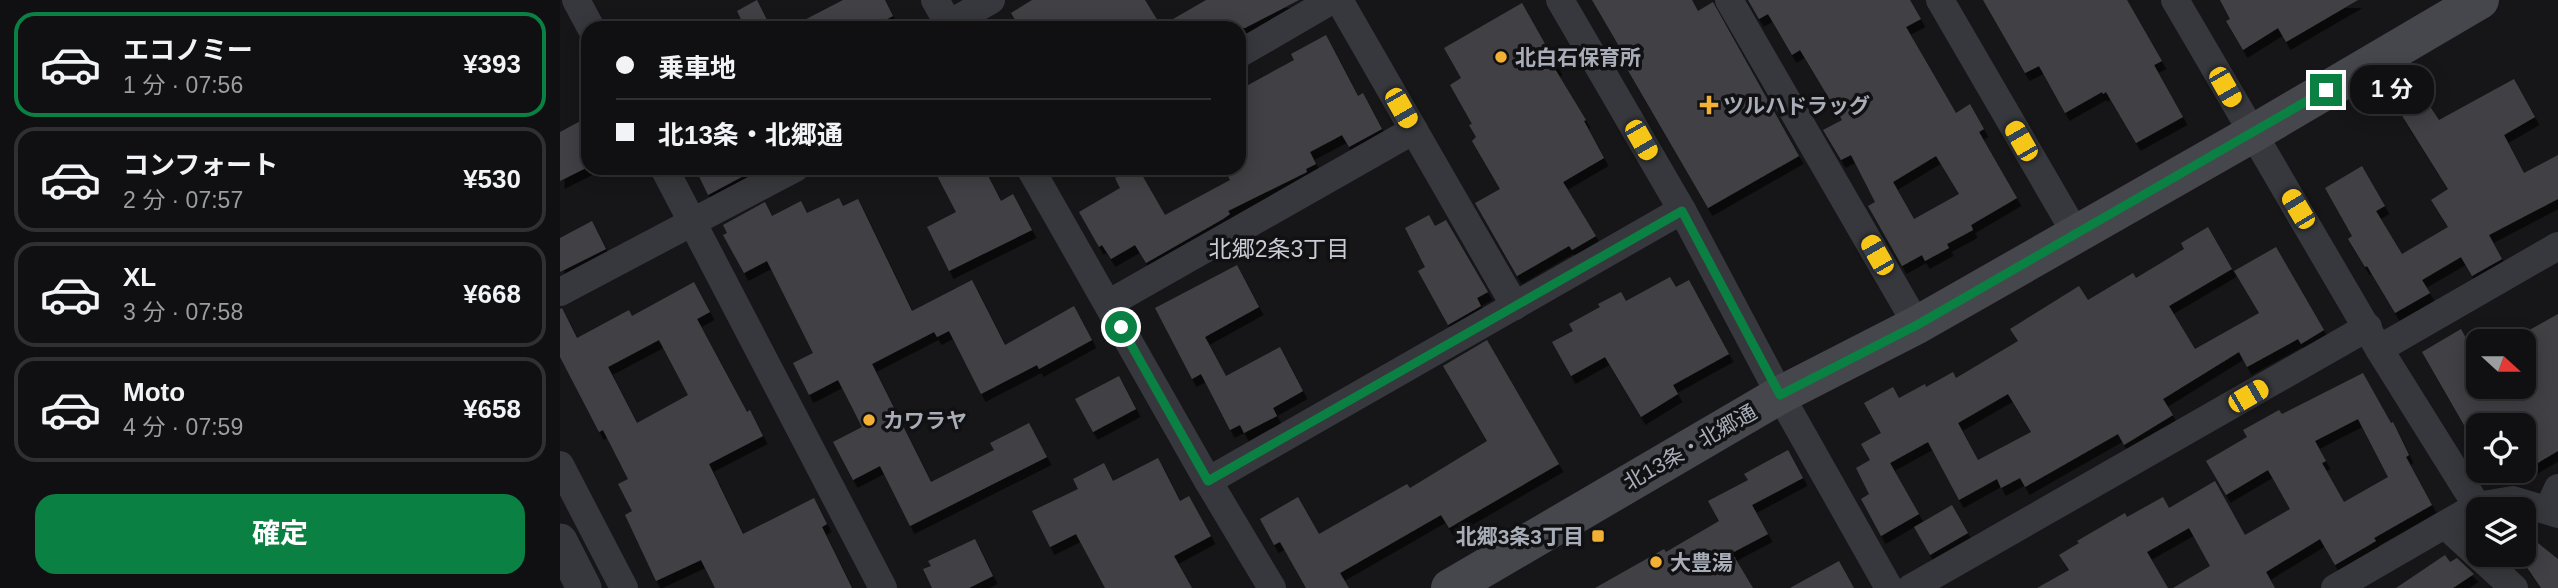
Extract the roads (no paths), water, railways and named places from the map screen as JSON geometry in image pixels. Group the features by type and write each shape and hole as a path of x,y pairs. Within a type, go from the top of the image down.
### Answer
{"main road":[{"name":"北13条・北郷通","path":"1450,588 1780,395 1917,325 2480,0"}],"street":[{"path":"576,0 586,21"},
{"path":"935,0 947,21"},
{"path":"958,21 991,0"},
{"path":"1246,50 1332,0"},
{"path":"1339,0 1515,306"},
{"path":"1560,0 1682,211 1780,395 1889,588"},
{"path":"1729,0 1917,325"},
{"path":"1940,0 2076,234"},
{"path":"2175,0 2252,134 2471,497"},
{"path":"1108,304 1414,130"},
{"path":"668,175 883,588"},
{"path":"560,292 781,175"},
{"path":"1037,175 1208,481 1272,588"},
{"path":"1208,481 1682,211"},
{"path":"1910,588 2374,338 2558,246"},
{"path":"560,466 624,588"},
{"path":"2536,502 2555,504"},
{"path":"2335,588 2466,513"},
{"path":"2445,525 2514,588"},
{"path":"562,545 584,588"}],"place":[{"name":"北白石保育所","path":"1501,57"},
{"name":"ツルハドラッグ","path":"1709,105"},
{"name":"カワラヤ","path":"869,420"},
{"name":"北郷3条3丁目","path":"1598,536"},
{"name":"大豊湯","path":"1656,562"}],"district":[{"name":"北郷2条3丁目","path":"1279,249"}]}
